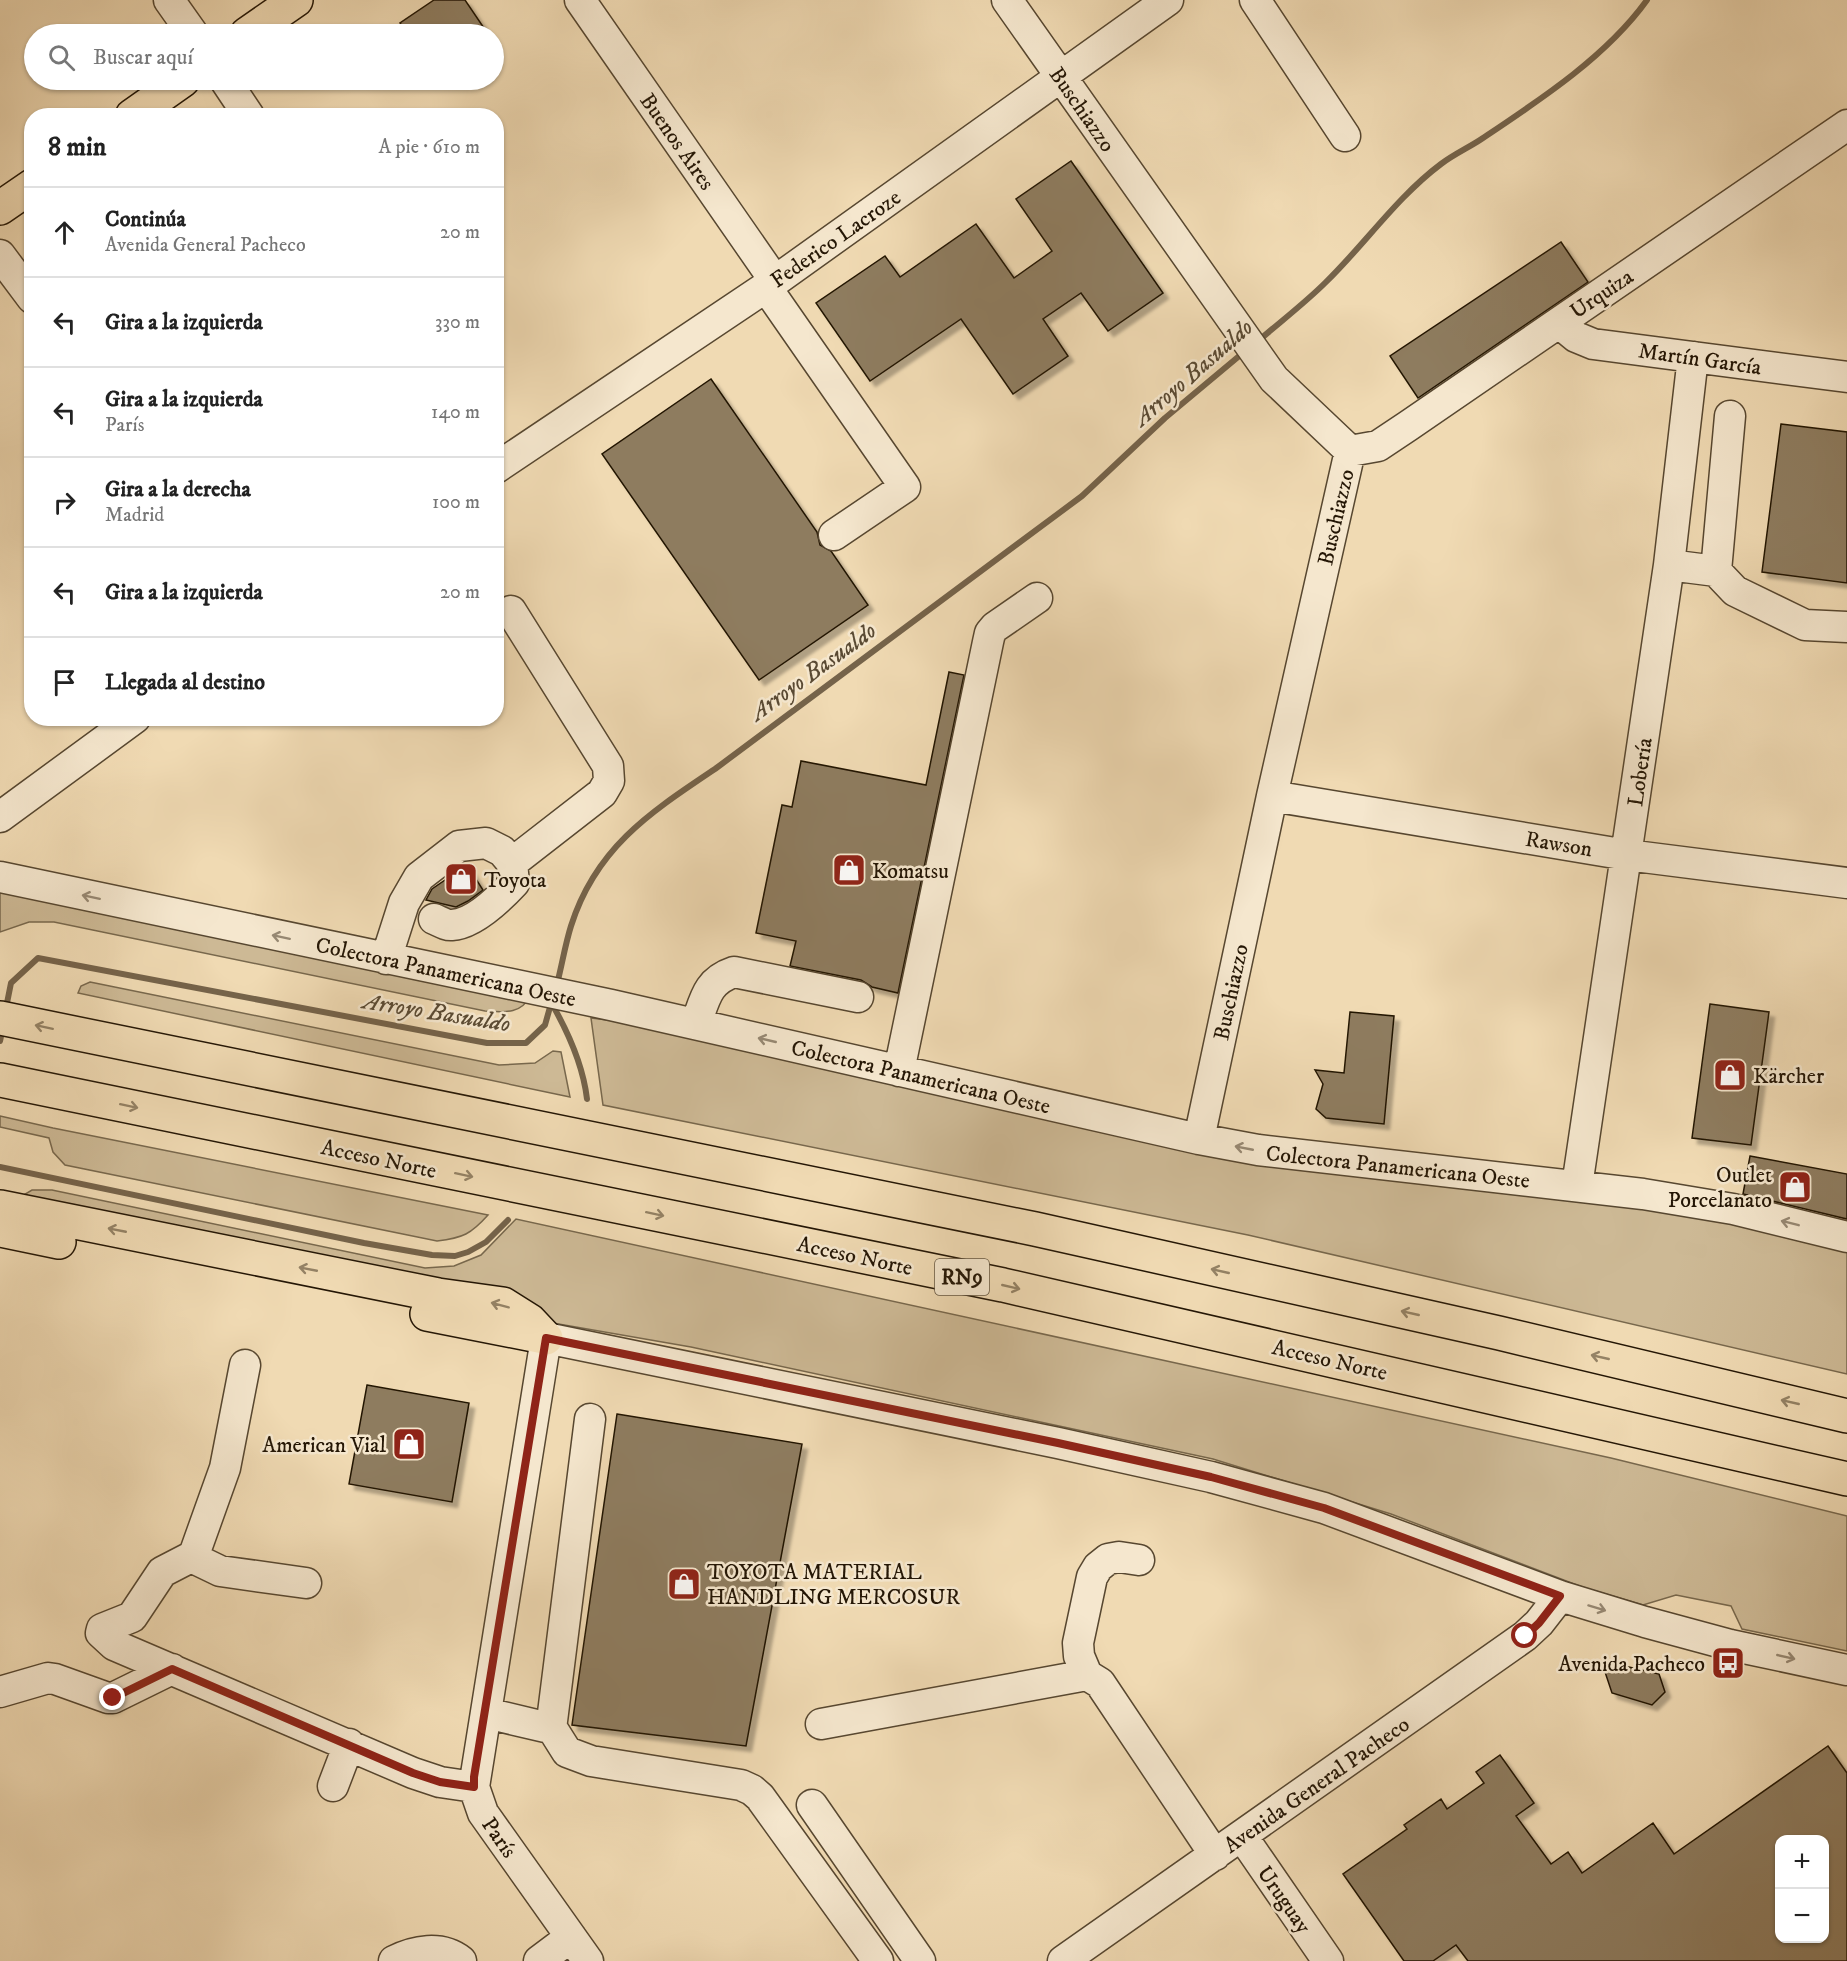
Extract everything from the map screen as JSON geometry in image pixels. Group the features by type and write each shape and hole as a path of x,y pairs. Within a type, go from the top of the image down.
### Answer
{"main road":[{"path":"261,24 296,0"},
{"path":"143,108 169,90"},
{"path":"0,208 24,192"},
{"path":"0,1018 1035,1229 1499,1333 1847,1416"},
{"name":"Acceso Norte","path":"0,1080 1003,1285 1847,1479"},
{"path":"0,1207 438,1295 503,1304 530,1321 546,1338"},
{"path":"0,1230 546,1338"}],"street":[{"path":"169,0 186,24"},
{"name":"Buenos Aires","path":"580,0 905,487 834,535"},
{"name":"Buschiazzo","path":"1007,0 1274,379 1350,451 1272,796 1199,1139"},
{"name":"Federico Lacroze","path":"504,463 770,284 1168,0"},
{"path":"1255,0 1345,136"},
{"path":"232,90 244,108"},
{"name":"Urquiza","path":"1350,451 1378,446 1847,124"},
{"path":"0,255 24,287"},
{"name":"Martín García","path":"1559,322 1576,337 1593,344 1847,378"},
{"name":"Lobería","path":"1577,1186 1669,565 1693,357"},
{"path":"1716,571 1731,416"},
{"path":"1669,565 1716,571 1735,591 1805,625 1847,627"},
{"path":"899,1071 990,633 995,627 1037,598"},
{"path":"511,612 608,766 609,781 602,793 512,863"},
{"path":"0,817 124,726"},
{"name":"Rawson","path":"1272,796 1627,855 1847,883"},
{"path":"386,959 404,903 419,876 459,846 486,843 502,851 512,863 514,883 495,902 469,920 451,926 434,920"},
{"name":"Colectora Panamericana Oeste","path":"0,878 611,1005 1199,1139 1258,1150 1643,1194 1733,1209 1847,1237"},
{"path":"696,1024 711,985 722,976 734,972 858,997"},
{"path":"546,1338 1058,1443 1211,1477 1324,1508 1560,1596 1645,1622 1730,1645 1847,1670"},
{"name":"París","path":"546,1338 474,1787 483,1813 580,1949"},
{"path":"244,1365 225,1468 195,1552 191,1557 162,1572 132,1617 102,1629 101,1633 114,1644 440,1782 474,1787"},
{"path":"486,1713 545,1727 552,1721 590,1419"},
{"path":"191,1557 220,1571 306,1583"},
{"path":"1087,1676 1079,1656 1078,1643 1092,1577 1107,1559 1119,1557 1139,1560"},
{"name":"Avenida General Pacheco","path":"1063,1961 1525,1636 1539,1623 1560,1596"},
{"path":"0,1692 55,1678 113,1698 172,1669"},
{"path":"821,1724 1087,1676 1100,1683 1215,1855"},
{"path":"550,1725 567,1752 591,1761 741,1785 752,1790 760,1797 878,1961"},
{"path":"333,1786 349,1744"},
{"path":"812,1805 920,1961"},
{"name":"Uruguay","path":"1242,1836 1328,1961"},
{"path":"539,1961 580,1949"},
{"path":"394,1961 409,1954 428,1951 445,1953 461,1961"}],"shaded area":[{"path":"0,888 530,996 522,1006 511,1011 485,1011 54,922 29,922 0,932"},
{"path":"90,982 499,1065 535,1063 553,1051 561,1052 570,1097 78,993 81,986"},
{"path":"591,1018 683,1029 976,1095 1568,1190 1847,1246 1847,1374 1248,1235 603,1105"},
{"path":"0,1116 488,1215 477,1227 466,1234 437,1241 65,1165 53,1152 49,1138 0,1127"},
{"path":"32,1190 52,1190 425,1268 454,1266 481,1255 516,1219 1611,1458 1847,1516 1847,1651 1742,1629 1731,1606 1676,1595 1643,1605 1582,1587 1391,1514 1213,1459 691,1347 547,1322 12,1202"}],"building":[{"path":"434,0 465,0 481,24 401,24"},
{"path":"1071,161 1163,293 1108,331 1081,293 1043,319 1068,356 1013,394 961,319 870,381 816,303 885,256 900,277 976,224 1014,278 1052,251 1016,199"},
{"path":"1561,242 1588,282 1418,398 1390,356"},
{"path":"711,379 817,532 820,545 831,551 868,605 759,680 602,454"},
{"path":"1781,424 1847,432 1847,583 1762,572"},
{"name":"Komatsu","path":"949,672 964,675 898,993 872,987 861,980 790,966 796,941 756,933 782,805 792,807 801,761 926,785"},
{"name":"Toyota","path":"467,865 483,890 456,907 426,900 432,889"},
{"name":"Kärcher","path":"1710,1004 1769,1012 1751,1145 1692,1138"},
{"path":"1350,1012 1394,1016 1384,1124 1326,1118 1316,1109 1323,1084 1315,1070 1344,1073"},
{"name":"Outlet Porcelanato","path":"1750,1156 1847,1174 1847,1219 1743,1194"},
{"name":"American Vial","path":"367,1385 469,1403 452,1502 349,1484"},
{"name":"TOYOTA MATERIAL HANDLING MERCOSUR","path":"617,1414 802,1444 746,1746 572,1725"},
{"path":"1620,1665 1659,1674 1665,1692 1652,1705 1612,1693 1605,1672"},
{"path":"1828,1746 1847,1773 1847,1961 1468,1961 1456,1945 1433,1961 1404,1961 1343,1874 1407,1829 1404,1825 1441,1799 1447,1809 1484,1783 1476,1772 1500,1755 1534,1803 1516,1816 1551,1864 1568,1852 1582,1873 1653,1823 1674,1854"}],"waterway":[{"name":"Arroyo Basualdo","path":"1257,342 1326,282 1425,177 1446,160 1505,123 1571,76 1613,40 1647,0"},
{"name":"Arroyo Basualdo","path":"557,984 571,926 582,898 595,874 628,834 669,801 1082,496 1165,418 1244,352"},
{"name":"Arroyo Basualdo","path":"6,1008 11,983 38,958 487,1043 526,1043 545,1025 552,1000"},
{"path":"552,1004 574,1049 587,1099"},
{"name":"Arroyo Basualdo","path":"0,1041 3,1027"},
{"path":"0,1167 364,1243 432,1255 455,1256 468,1252 486,1242 508,1220"}],"place":[{"name":"Komatsu","path":"849,870"},
{"name":"Toyota","path":"461,879"},
{"name":"Kärcher","path":"1730,1075"},
{"name":"Outlet Porcelanato","path":"1795,1187"},
{"name":"American Vial","path":"409,1444"},
{"name":"TOYOTA MATERIAL HANDLING MERCOSUR","path":"684,1584"},
{"name":"Avenida Pacheco","path":"1728,1663"}],"route":[{"path":"113,1698 172,1669 413,1773 440,1782 474,1787 546,1338 1058,1443 1211,1477 1324,1508 1560,1596 1539,1623 1525,1636"}]}
